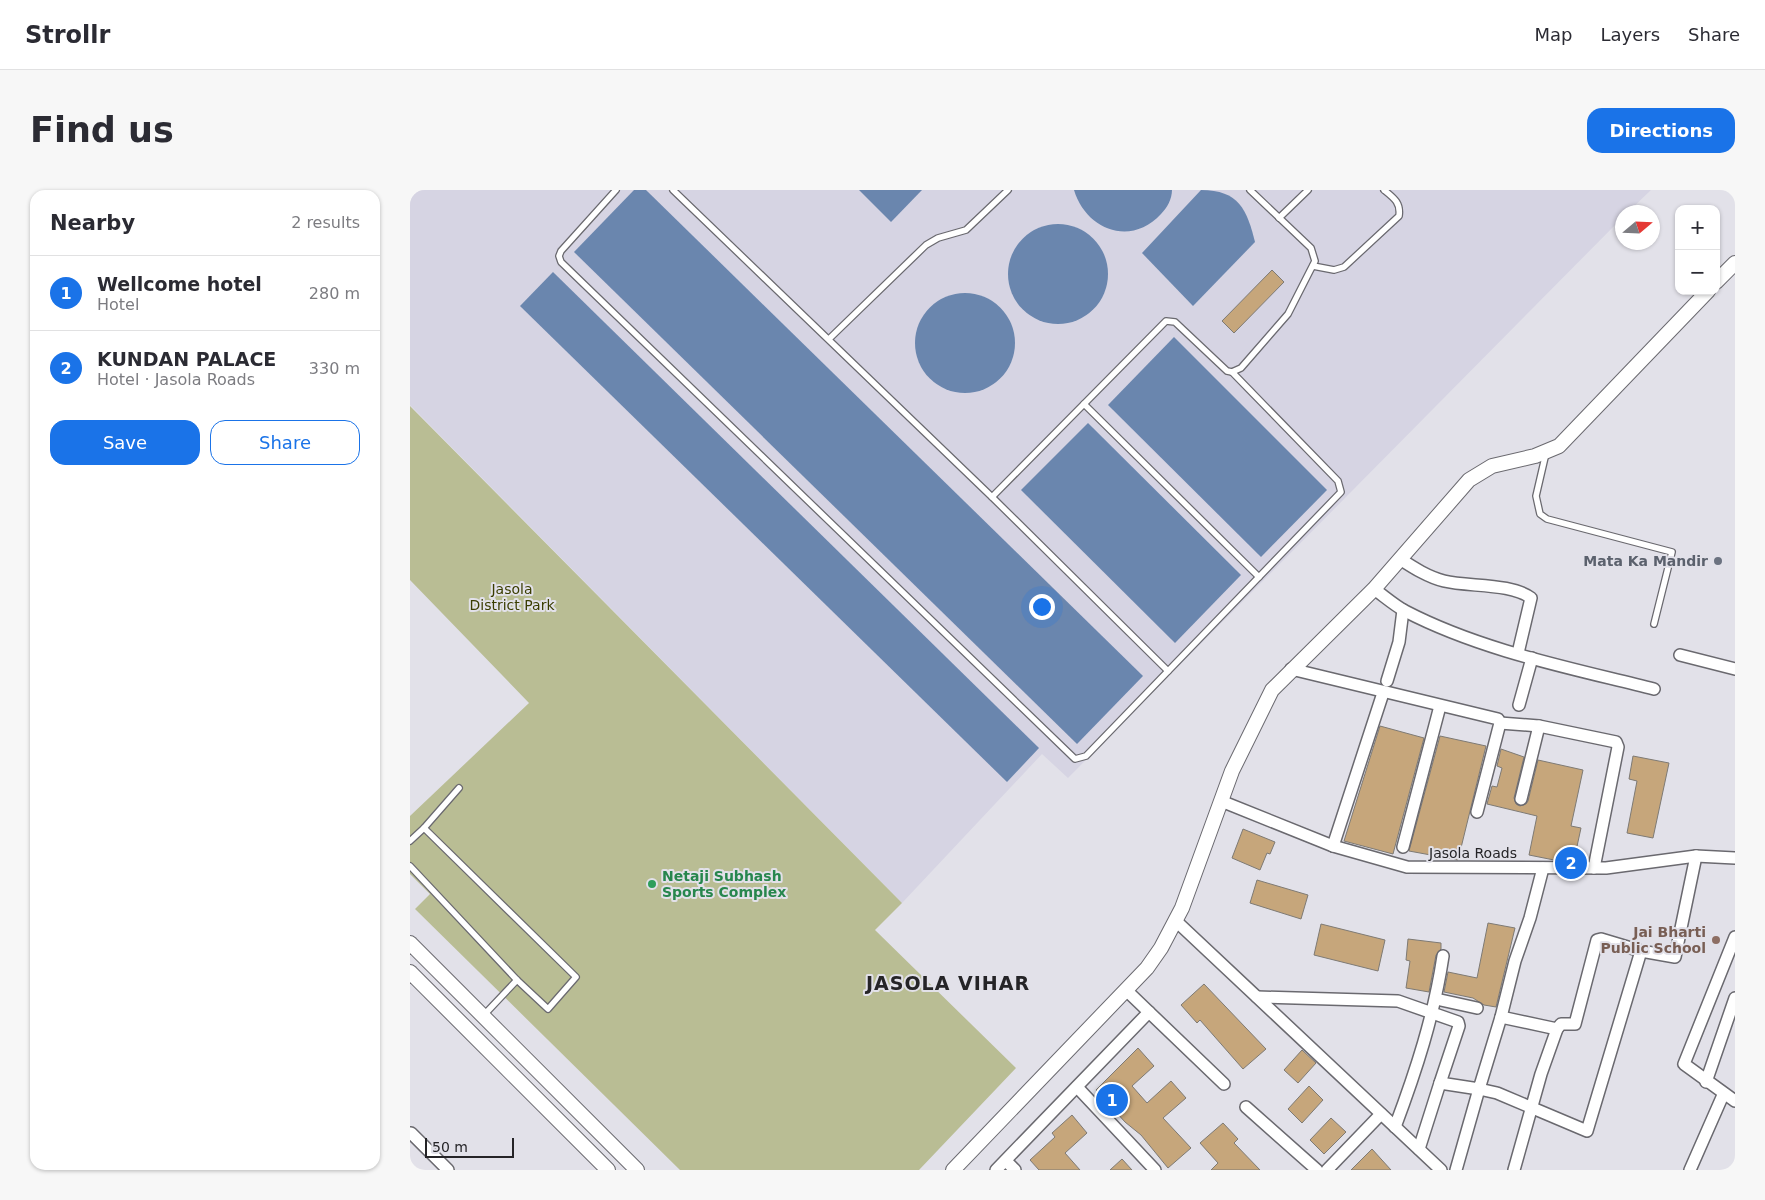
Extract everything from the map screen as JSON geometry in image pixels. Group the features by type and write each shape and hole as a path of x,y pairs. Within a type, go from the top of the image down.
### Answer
{"street":[{"path":"1720,278 1735,263"},
{"path":"953,1170 1147,968 1161,948 1176,921 1232,770 1272,690 1291,669 1374,589 1469,480 1492,466 1546,453 1559,446 1574,433 1704,295"},
{"path":"1400,559 1424,574 1445,581 1513,591 1531,598 1518,653"},
{"path":"1374,589 1403,610 1455,632 1532,658 1654,689"},
{"path":"1387,681 1399,642 1403,610"},
{"path":"1680,655 1735,669"},
{"path":"1519,705 1532,658"},
{"path":"1291,669 1383,693 1495,717 1500,723 1539,726 1613,740 1618,744 1594,868"},
{"path":"1333,846 1383,693"},
{"path":"1403,848 1440,706"},
{"path":"1478,812 1500,723"},
{"path":"1522,799 1539,726"},
{"name":"Jasola Roads","path":"1221,801 1333,846 1407,868 1594,868 1696,856 1735,858"},
{"path":"1514,1170 1557,1029 1561,1024 1574,1024 1597,940 1601,939 1673,958 1676,955 1696,856"},
{"path":"1456,1170 1502,1017 1515,961 1530,918 1542,868"},
{"path":"1176,921 1441,1170"},
{"path":"1735,937 1684,1061 1684,1067 1723,1095 1735,1101"},
{"path":"410,943 637,1170"},
{"path":"1440,1083 1496,1093 1587,1131 1642,951"},
{"path":"1395,1127 1433,1014 1442,956"},
{"path":"410,972 608,1170"},
{"path":"1126,990 1224,1084"},
{"path":"1257,997 1398,1001 1459,1024 1419,1149"},
{"path":"1706,1082 1735,998"},
{"path":"1436,999 1477,1008"},
{"path":"996,1170 1150,1012"},
{"path":"1502,1017 1557,1029"},
{"path":"1077,1087 1155,1170"},
{"path":"1690,1170 1723,1095"},
{"path":"1246,1107 1317,1170"},
{"path":"1327,1170 1381,1114"},
{"path":"411,1133 448,1170"},
{"path":"1006,1161 1015,1170"}],"lane":[{"path":"616,190 562,251 559,256 561,262 1069,756 1075,759 1086,756 1338,497 1340,486 1232,372 1227,371 1171,320 1162,324 992,497"},
{"path":"672,190 992,497 1168,672"},
{"path":"829,339 926,245 938,238 966,230 1008,190"},
{"path":"1232,372 1242,368 1288,314 1315,261 1311,248 1250,190"},
{"path":"1279,218 1308,190"},
{"path":"1313,266 1334,270 1344,267 1399,216 1400,208 1397,200 1384,190"},
{"path":"1084,404 1259,577"},
{"path":"1546,453 1536,496 1540,514 1547,519 1672,552 1654,624"},
{"path":"410,841 459,788"},
{"path":"410,866 517,980 548,1009 576,977 424,828"},
{"path":"483,1016 517,980"}],"shaded area":[{"path":"410,190 1651,190 1635,205 1615,205 1615,225 1068,778 1042,754 902,903 410,405"}],"green space":[{"name":"Netaji Subhash Sports Complex","path":"410,406 902,903 875,930 1016,1068 919,1170 680,1170 415,909 430,894 410,874 410,816 529,703 410,580"}],"water":[{"path":"634,190 646,190 1143,676 1077,744 574,252"},
{"path":"859,190 922,190 891,222"},
{"path":"1074,190 1172,190 1169,203 1161,214 1149,224 1136,230 1123,231 1099,224 1088,215 1080,204"},
{"path":"1201,190 1214,191 1233,198 1249,220 1255,242 1193,306 1142,253"},
{"path":"1058,224 1077,228 1093,239 1104,255 1108,274 1104,293 1093,309 1077,320 1058,324 1039,320 1023,309 1012,293 1008,274 1012,255 1023,239 1039,228"},
{"path":"553,272 1039,748 1007,782 520,306"},
{"path":"965,293 984,297 1000,308 1011,324 1015,343 1011,362 1000,378 984,389 965,393 946,389 930,378 919,362 915,343 919,324 930,308 946,297"},
{"path":"1174,337 1327,490 1261,557 1108,405"},
{"path":"1088,423 1241,575 1175,643 1021,490"}],"building":[{"path":"1272,270 1284,282 1234,333 1222,321"},
{"path":"1380,726 1424,738 1393,854 1344,841"},
{"path":"1440,736 1486,746 1458,860 1409,851"},
{"path":"1501,749 1524,757 1514,798 1516,804 1520,806 1528,801 1538,760 1583,770 1571,826 1581,828 1574,860 1554,860 1529,855 1537,816 1487,804 1492,786 1497,787 1502,768 1497,766"},
{"path":"1633,756 1669,763 1653,838 1627,833 1637,781 1629,779"},
{"path":"1243,829 1275,842 1270,854 1267,853 1260,870 1232,858"},
{"path":"1257,880 1308,895 1301,919 1250,903"},
{"path":"1488,923 1515,928 1496,1007 1484,1005 1473,998 1444,992 1448,972 1477,978"},
{"path":"1321,924 1385,940 1378,971 1314,955"},
{"path":"1408,939 1441,943 1441,949 1436,955 1429,992 1406,988 1410,961 1406,960"},
{"path":"1204,984 1266,1049 1243,1069 1200,1020 1197,1023 1181,1005"},
{"path":"1138,1048 1154,1066 1132,1086 1147,1103 1171,1081 1186,1098 1163,1118 1191,1148 1168,1168 1141,1135 1125,1122 1096,1090"},
{"path":"1302,1050 1316,1063 1298,1083 1284,1070"},
{"path":"1309,1086 1323,1100 1302,1123 1288,1109"},
{"path":"1072,1115 1087,1133 1065,1153 1080,1170 1039,1170 1030,1160 1055,1137 1052,1133"},
{"path":"1331,1118 1346,1132 1324,1154 1310,1140"},
{"path":"1223,1123 1238,1139 1234,1143 1260,1170 1211,1170 1218,1163 1200,1143"},
{"path":"1372,1149 1391,1170 1351,1170"},
{"path":"1122,1159 1132,1170 1110,1170"}],"place":[{"name":"Mata Ka Mandir","path":"1718,561"},
{"name":"KUNDAN PALACE","path":"1571,863"},
{"name":"Netaji Subhash Sports Complex","path":"652,884"},
{"name":"Jai Bharti Public School","path":"1716,940"},
{"name":"Wellcome hotel","path":"1112,1100"}],"district":[{"name":"JASOLA VIHAR","path":"948,983"}],"park label":[{"name":"Jasola District Park","path":"512,598"}]}
